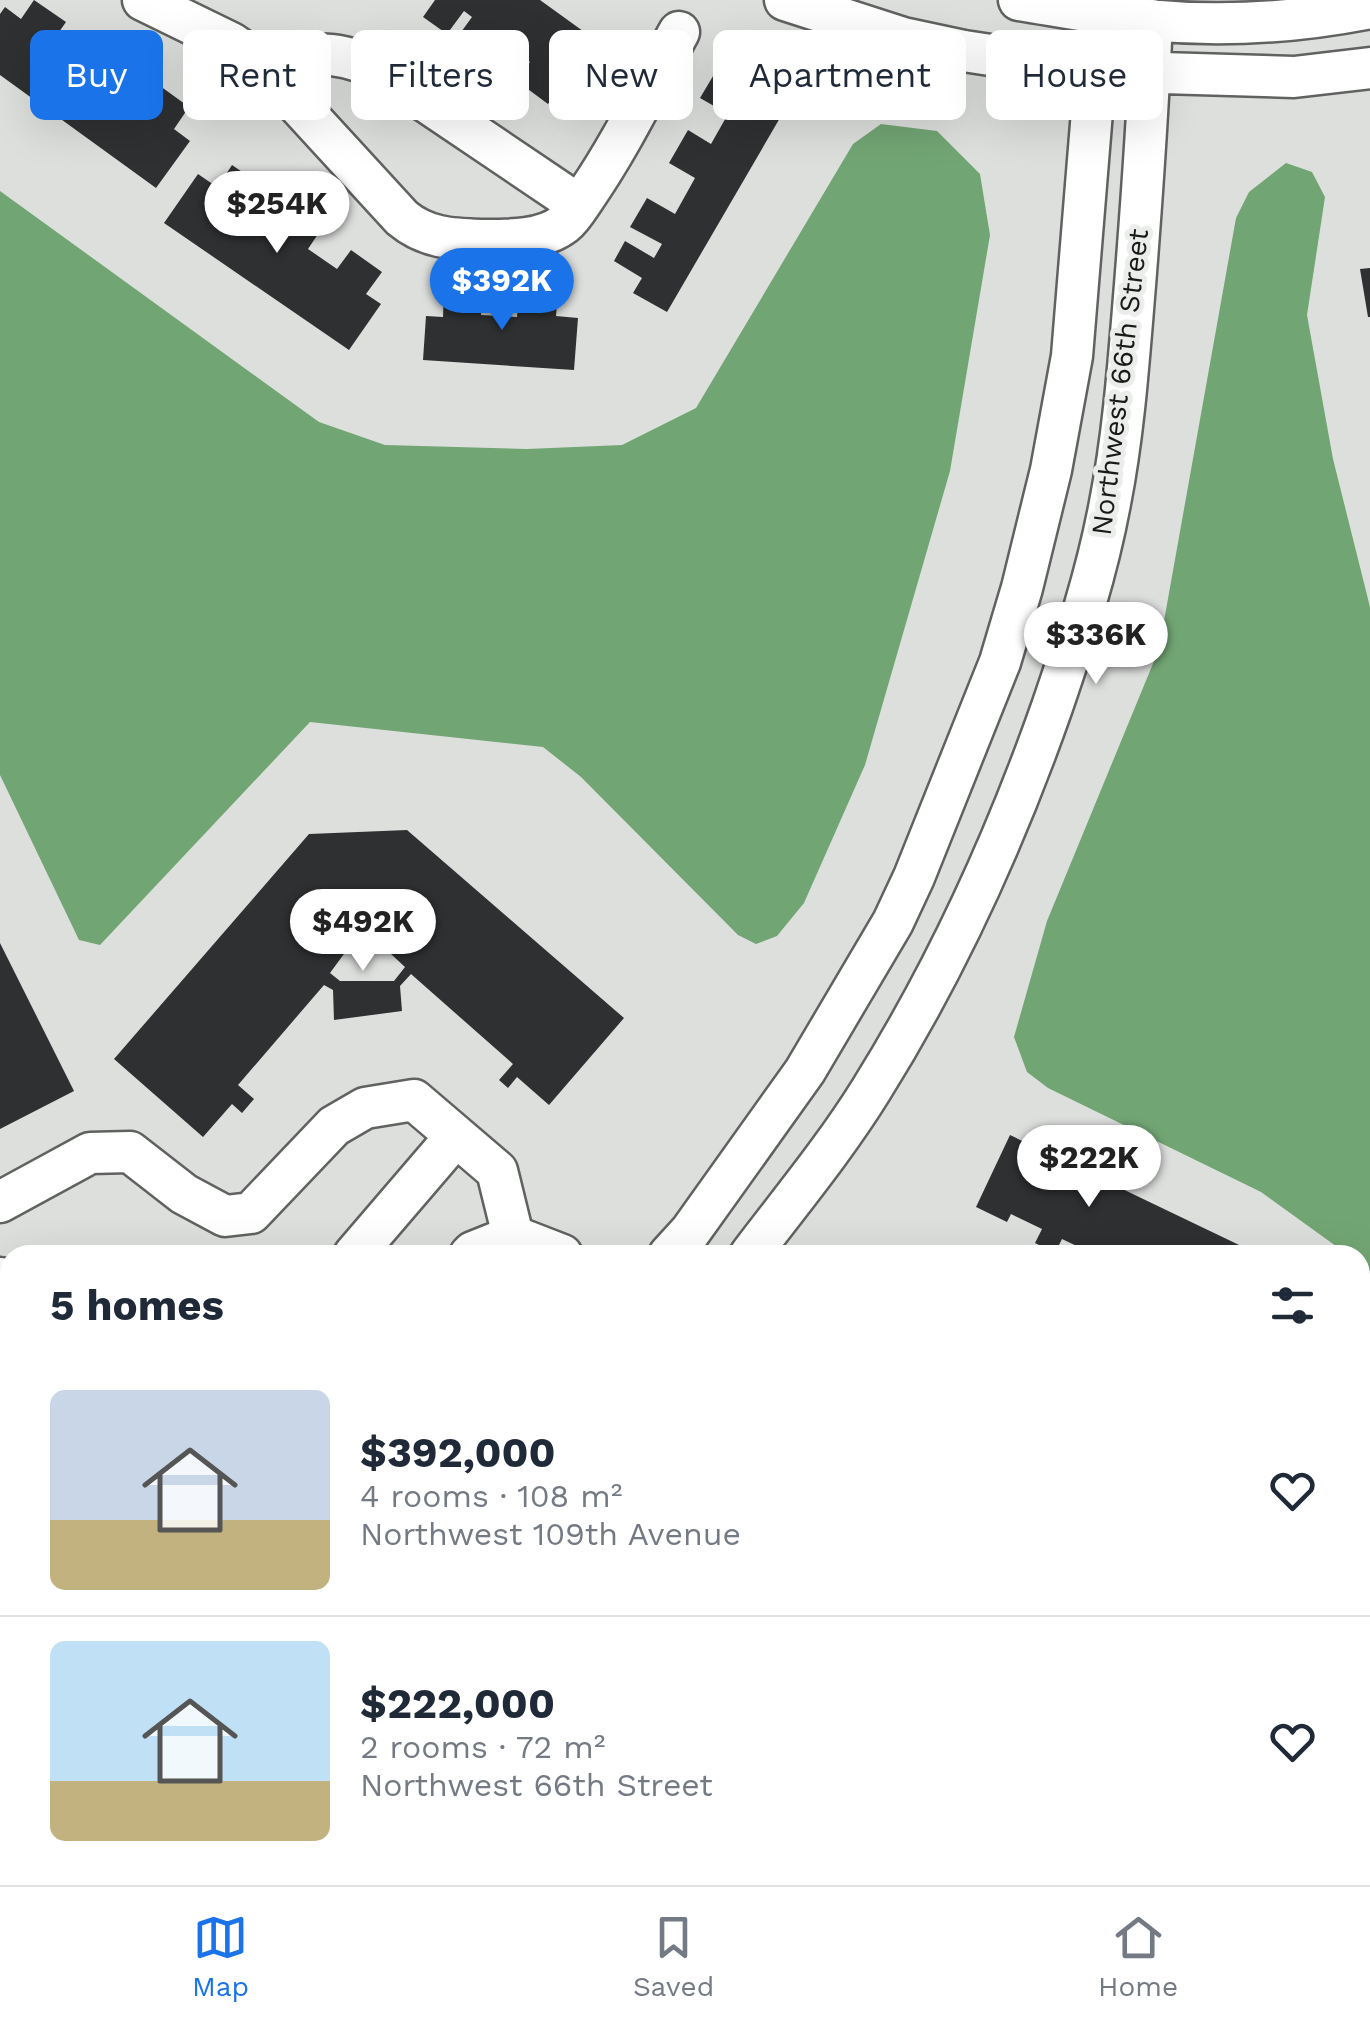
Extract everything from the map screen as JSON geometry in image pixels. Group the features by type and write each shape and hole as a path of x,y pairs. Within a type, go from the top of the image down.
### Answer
{"street":[{"path":"143,0 204,30"},
{"path":"786,0 903,38 986,54"},
{"path":"1020,0 1152,20 1213,22 1279,20 1370,8"},
{"name":"Northwest 66th Street","path":"1098,30 1100,14"},
{"name":"Northwest 66th Street","path":"1151,30 1152,20"},
{"path":"331,54 373,66 579,205"},
{"path":"1163,74 1294,77 1370,68"},
{"path":"311,120 382,198 416,229 459,240 530,237 566,224 598,178 630,120"},
{"name":"Northwest 66th Street","path":"678,1245 805,1071 893,922 1000,662 1052,470 1069,374 1091,120"},
{"name":"Northwest 66th Street","path":"758,1245 871,1090 946,958 1015,808 1062,680 1092,582 1111,499 1131,336 1146,120"},
{"path":"0,1202 90,1152 130,1152 184,1194 224,1216 251,1213 334,1126 366,1108 414,1100 497,1171 512,1236"},
{"path":"363,1245 456,1136"},
{"path":"490,1245 512,1236 536,1245"}],"shaded area":[{"path":"881,124 937,131 980,174 990,235 950,471 865,765 804,903 777,936 756,944 738,935 581,777 543,747 310,722 100,945 79,940 0,775 0,191 319,422 385,445 527,449 622,445 696,408 853,144"},
{"path":"1286,163 1312,172 1325,197 1307,315 1333,459 1370,607 1370,1245 1334,1245 1261,1192 1048,1088 1027,1072 1014,1037 1047,921 1159,649 1236,218 1249,192"}],"building":[{"path":"34,0 66,22 60,30 30,30 30,97 0,75 0,14 5,7 21,19"},
{"path":"435,0 540,0 582,30 549,30 548,104 529,90 529,30 463,30 472,17 464,11 450,30 441,30 423,17"},
{"path":"713,76 713,105 700,98"},
{"path":"163,88 183,103 183,116 174,129 190,141 156,188 62,120 163,120"},
{"path":"725,120 779,120 667,312 633,293 642,278 614,261 625,241 654,258 662,244 630,227 647,198 675,214 695,178 669,163 688,130 711,144"},
{"path":"232,165 261,185 246,206 274,226 289,205 322,228 308,249 337,269 351,250 382,272 366,294 381,304 349,350 164,223 198,174 214,185 218,179 221,182"},
{"path":"1370,268 1370,317 1368,317 1360,269"},
{"path":"444,288 483,291 481,315 517,317 519,290 558,292 556,316 578,318 574,370 423,360 426,316 443,317"},
{"path":"407,830 624,1018 549,1105 517,1077 508,1088 499,1080 513,1064 411,974 400,986 402,1011 334,1020 333,990 324,985 238,1085 254,1099 242,1113 232,1104 203,1137 114,1059 309,834","holes":["363,928 405,967 394,981 340,981 330,973"]},
{"path":"0,943 74,1091 0,1129"},
{"path":"1010,1135 1239,1245 1075,1245 1062,1239 1059,1245 1039,1245 1035,1243 1042,1229 1011,1214 1007,1222 976,1207"}]}
